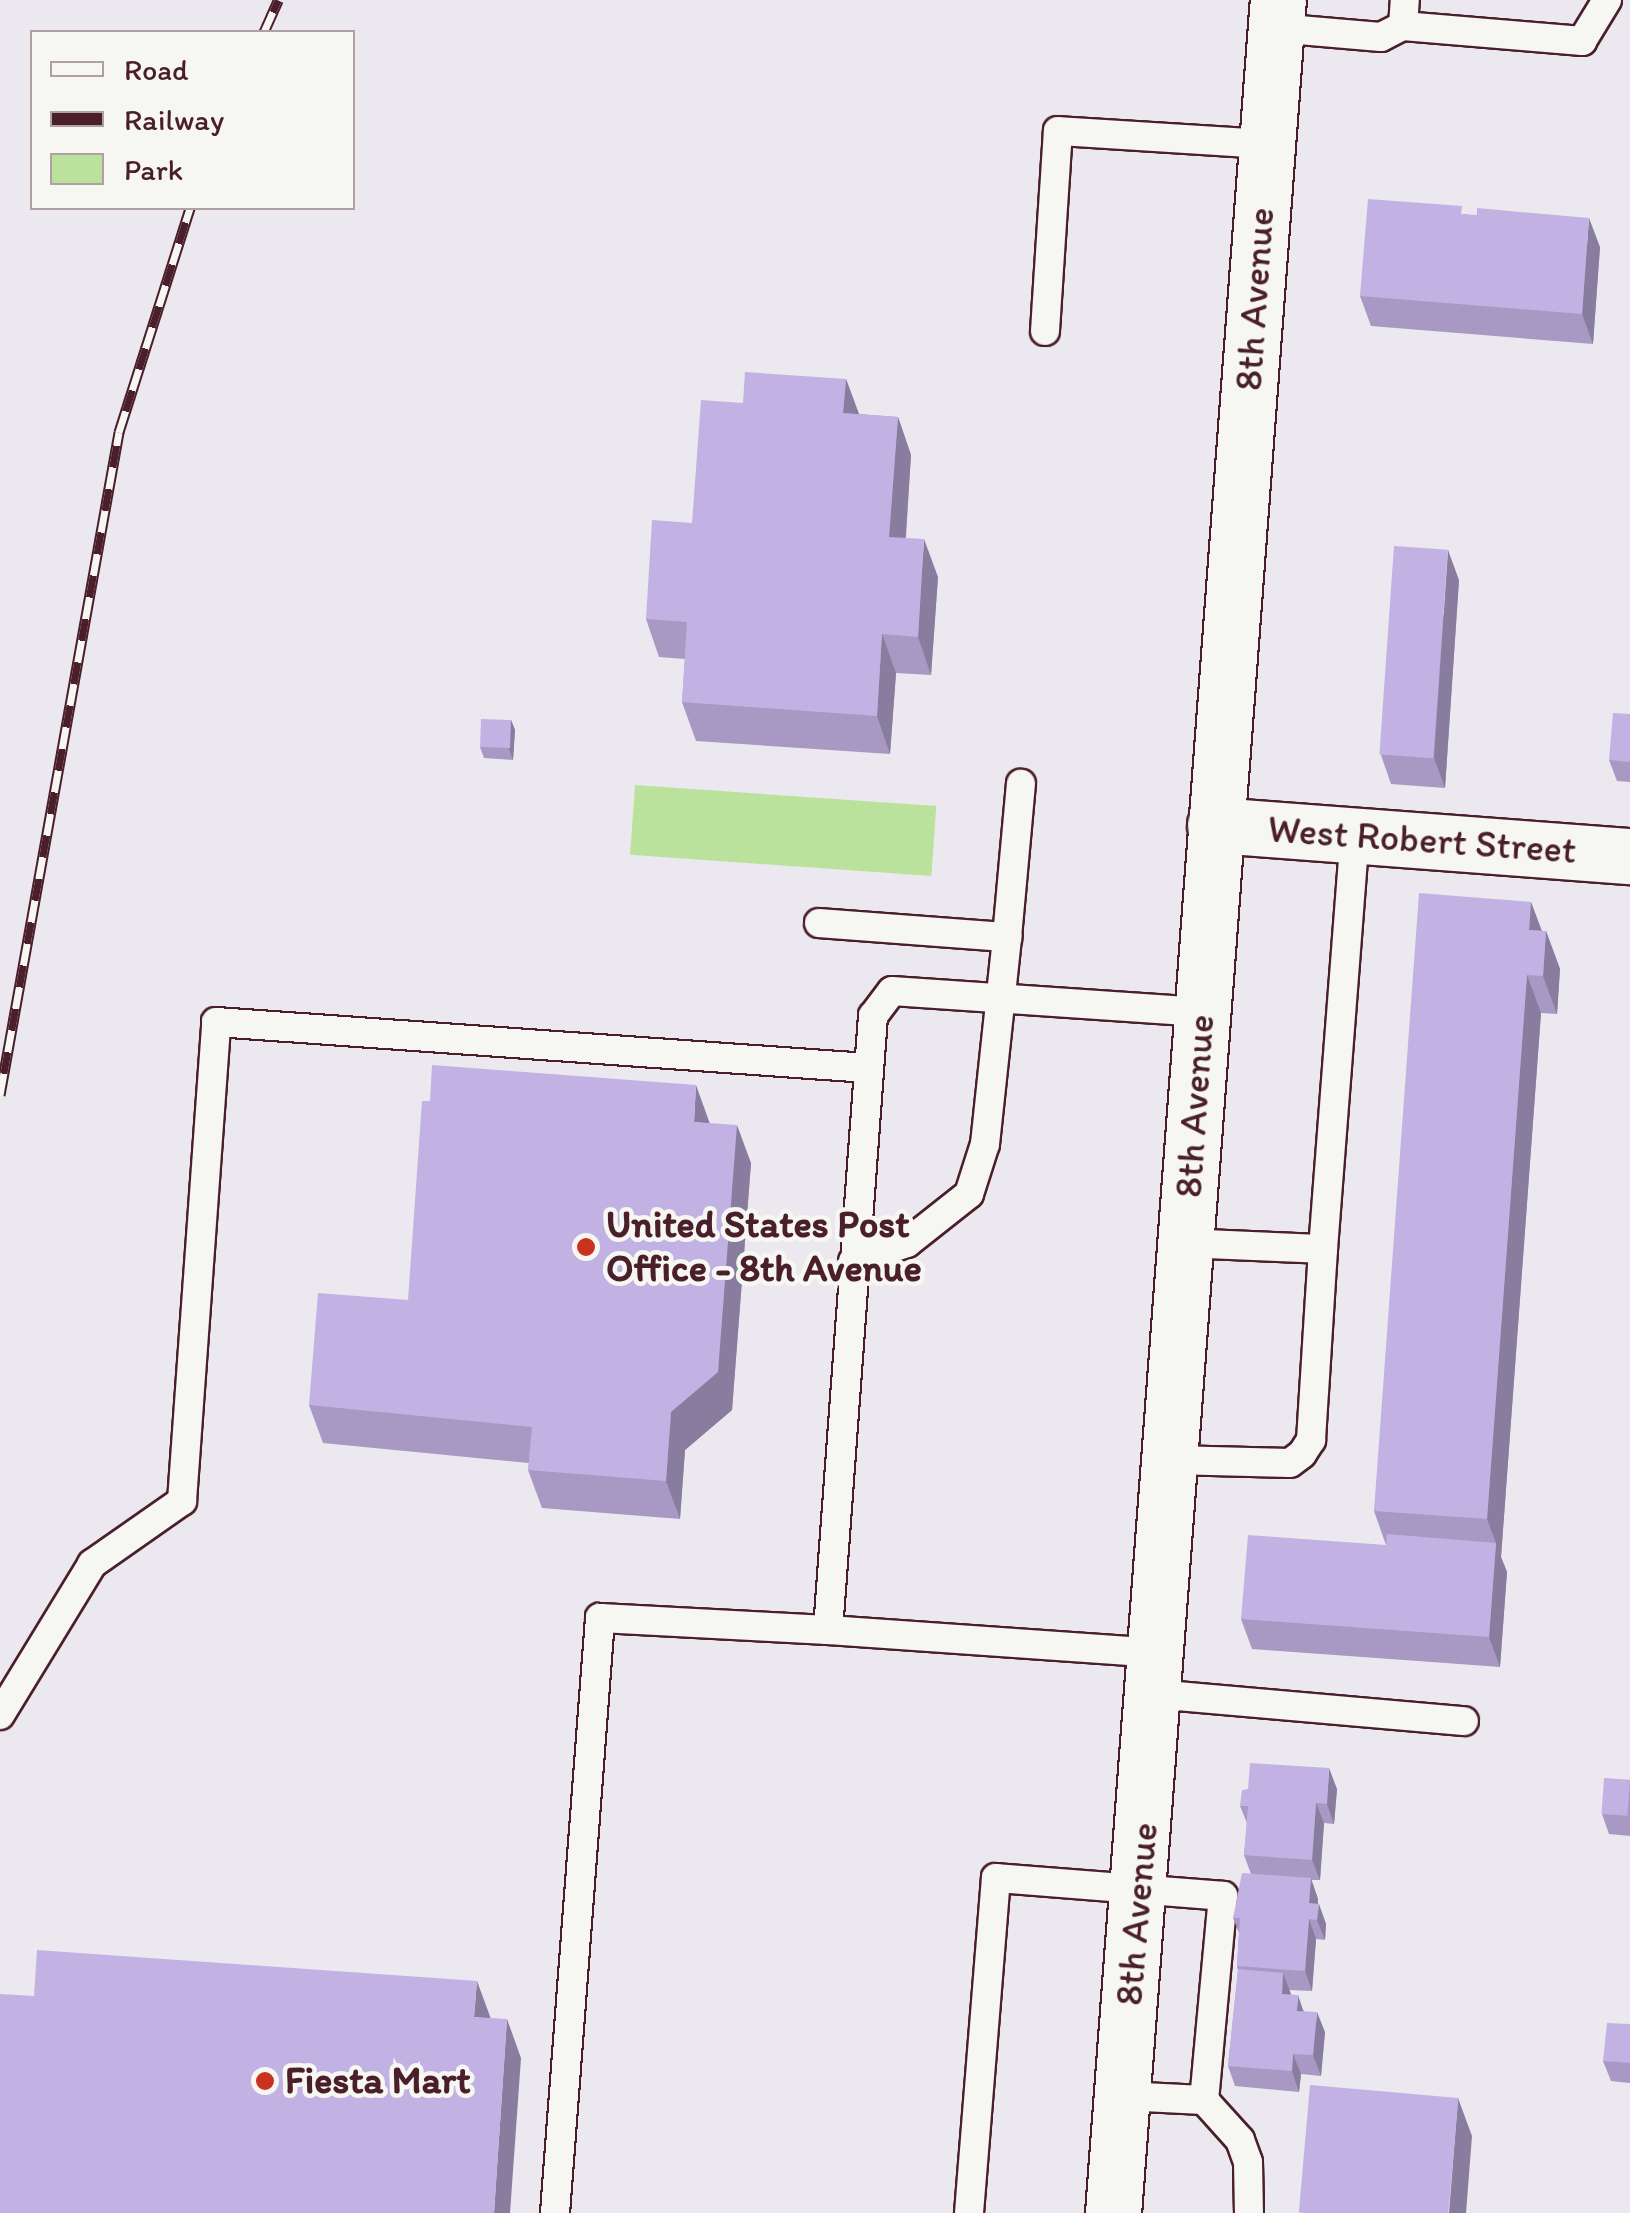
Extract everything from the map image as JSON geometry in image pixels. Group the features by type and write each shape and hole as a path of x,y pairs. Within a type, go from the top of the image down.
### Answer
{"main road":[{"name":"8th Avenue","path":"1112,2213 1156,1673 1214,825 1277,14"},
{"name":"West Robert Street","path":"1214,825 1630,856"}],"lane":[{"path":"1277,14 1381,36 1404,13 1582,41 1607,0"},
{"path":"1044,331 1058,131 1267,144"},
{"path":"853,1260 907,1244 969,1194 985,1144 1021,784"},
{"path":"1171,1460 1290,1463 1311,1440 1354,836"},
{"path":"819,923 1007,937"},
{"path":"828,1630 873,1016 892,991 1202,1012"},
{"path":"0,1715 92,1564 182,1502 216,1022 868,1068"},
{"path":"1185,1243 1323,1249"},
{"path":"554,2213 600,1618 828,1630 1156,1673 1464,1721"},
{"path":"969,2213 996,1878 1222,1896 1204,2100"},
{"path":"1122,2096 1204,2100 1240,2140 1248,2162 1249,2213"}],"green space":[{"path":"635,785 936,806 931,876 630,855"}],"building":[{"path":"1368,199 1462,206 1461,214 1477,215 1477,208 1589,218 1582,314 1360,296"},
{"path":"745,372 846,379 843,413 898,417 889,537 924,539 918,637 882,634 877,716 682,702 687,622 646,619 652,520 692,523 701,400 743,403"},
{"path":"1394,546 1448,550 1433,758 1379,754"},
{"path":"1613,713 1630,714 1630,762 1609,760"},
{"path":"481,719 511,720 510,748 480,747"},
{"path":"1419,893 1531,902 1529,930 1546,931 1543,976 1527,975 1487,1519 1374,1511"},
{"name":"United States Post Office - 8th Avenue","path":"432,1065 696,1085 694,1122 737,1125 718,1372 671,1412 666,1481 528,1470 532,1427 309,1405 318,1293 408,1300 422,1101 430,1101"},
{"path":"1387,1534 1496,1543 1489,1637 1241,1619 1248,1535 1386,1545"},
{"path":"1250,1763 1329,1768 1327,1804 1316,1803 1312,1860 1244,1855 1248,1806 1240,1806 1242,1790 1248,1789"},
{"path":"1604,1778 1630,1780 1627,1816 1601,1814"},
{"path":"1242,1873 1311,1878 1309,1903 1319,1904 1317,1920 1309,1919 1305,1971 1237,1966 1240,1918 1233,1918"},
{"name":"Fiesta Mart","path":"37,1950 477,1981 474,2017 507,2019 494,2213 0,2213 0,1994 34,1996"},
{"path":"1238,1969 1283,1973 1282,1994 1298,1995 1297,2011 1317,2012 1313,2055 1293,2054 1292,2071 1228,2066"},
{"path":"1607,2023 1630,2024 1630,2063 1603,2061"},
{"path":"1310,2085 1458,2098 1448,2213 1299,2213"}],"railway":[{"path":"265,30 278,0"},
{"path":"0,1095 119,432 189,210"}],"place":[{"name":"United States Post Office - 8th Avenue","path":"586,1247"},
{"name":"Fiesta Mart","path":"265,2081"}]}
